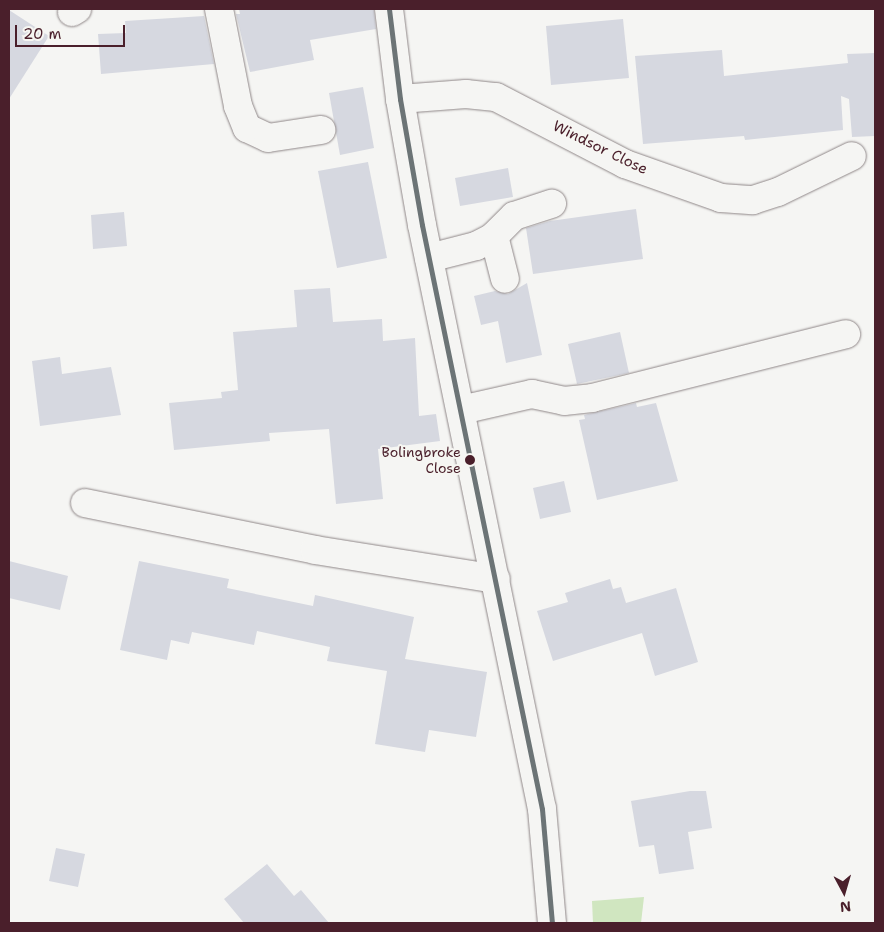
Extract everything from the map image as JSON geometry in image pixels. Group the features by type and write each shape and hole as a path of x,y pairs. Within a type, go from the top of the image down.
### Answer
{"street":[{"path":"219,9 238,106 247,128 268,138 321,130"},
{"path":"389,9 400,99 429,258 542,809 552,923"},
{"name":"Windsor Close","path":"400,99 466,94 496,97 625,164 722,198 753,200 761,198 852,156"},
{"path":"429,258 476,246 494,236 514,216 552,204"},
{"path":"494,236 505,279"},
{"path":"461,410 532,394 564,401 592,398 846,334"},
{"path":"86,503 314,550 496,579"}],"green space":[{"path":"644,897 641,923 593,923 592,901"}],"building":[{"path":"239,9 374,9 376,29 310,40 314,60 250,72 236,14 240,14"},
{"path":"9,10 49,36 9,99"},
{"path":"204,16 214,64 101,74 98,34 126,33 125,21"},
{"path":"623,19 629,78 551,85 546,26"},
{"path":"722,50 724,76 848,63 847,54 875,53 875,136 852,137 849,99 841,96 843,130 745,140 744,136 643,144 635,56"},
{"path":"363,87 374,148 340,155 329,93"},
{"path":"368,162 387,258 337,268 318,171"},
{"path":"508,168 513,197 460,206 455,178"},
{"path":"636,209 643,259 533,274 526,228 550,221"},
{"path":"124,212 127,246 93,249 91,215"},
{"path":"527,283 542,355 506,363 498,321 481,325 474,296 495,291 508,294"},
{"path":"330,288 333,322 382,319 383,341 415,338 419,416 436,414 440,441 378,449 383,499 336,504 329,429 269,433 270,441 174,450 169,403 222,398 221,392 238,390 233,332 297,327 294,290"},
{"path":"620,332 629,373 577,384 568,344"},
{"path":"60,357 62,374 111,367 121,415 40,426 32,361"},
{"path":"636,403 637,407 656,403 678,481 597,500 579,420 585,419 584,415"},
{"path":"564,481 571,512 540,519 533,488"},
{"path":"9,561 68,576 60,610 9,598"},
{"path":"139,561 229,579 227,588 313,606 315,595 414,617 405,659 487,672 476,737 429,730 425,752 375,744 387,671 327,661 330,647 257,631 254,645 192,632 189,644 171,640 167,660 120,650"},
{"path":"610,579 613,589 621,587 626,603 676,588 698,662 655,676 642,633 553,661 537,611 568,602 565,593"},
{"path":"690,791 706,791 712,828 688,832 694,869 659,874 654,845 639,847 631,801"},
{"path":"56,848 85,854 78,887 49,881"},
{"path":"267,864 294,896 301,890 329,923 244,923 224,899"}],"transit line":[{"path":"389,9 400,99 422,225 542,809 552,923"}],"place":[{"name":"Bolingbroke Close","path":"470,460"}]}
